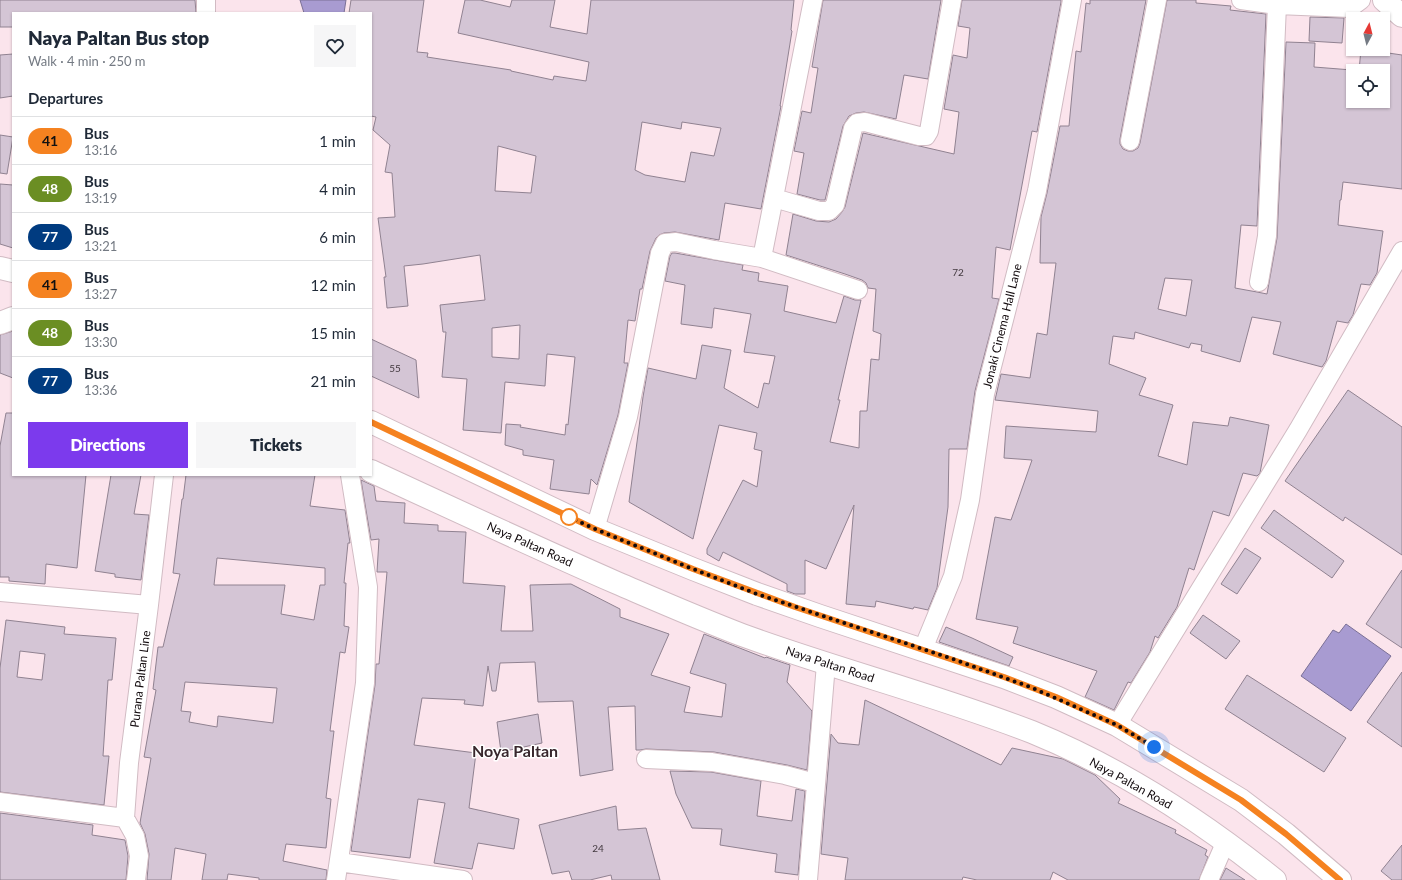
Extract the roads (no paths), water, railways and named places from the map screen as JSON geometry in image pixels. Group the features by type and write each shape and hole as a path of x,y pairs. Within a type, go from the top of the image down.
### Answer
{"main road":[{"path":"1384,0 1402,16"},
{"path":"0,268 12,271"},
{"path":"0,312 12,316"},
{"path":"0,323 12,317"},
{"path":"372,422 595,529 757,594 1004,677 1056,697 1117,725 1241,800 1286,834 1340,880"},
{"name":"Naya Paltan Road","path":"372,471 530,545 682,611 742,635 826,664 969,708 1034,733 1092,760 1140,786 1193,818 1226,841 1275,880"}],"street":[{"path":"206,0 206,12"},
{"path":"762,258 813,0"},
{"path":"774,198 819,211 829,211 835,205 853,128 857,123 865,122 919,136 926,136 929,131 952,0"},
{"name":"Jonaki Cinema Hall Lane","path":"923,649 953,576 970,500 985,394 1036,192 1072,0"},
{"path":"1130,141 1156,0"},
{"path":"1252,1 1278,5 1350,8 1361,0"},
{"path":"1259,282 1267,236 1278,5"},
{"path":"595,529 628,417 660,253 665,243 676,242 762,258 858,290"},
{"path":"1117,725 1298,430 1402,251"},
{"name":"Purana Paltan Line","path":"125,818 129,763 164,476"},
{"path":"336,880 365,684 368,587 350,476"},
{"path":"0,592 149,605"},
{"path":"808,880 826,664"},
{"path":"646,759 712,762 785,775 815,783"},
{"path":"0,802 125,818 135,836 139,856 136,880"},
{"path":"1209,880 1226,841"},
{"path":"339,862 463,880"}],"district":[{"name":"Noya Paltan","path":"515,750"}]}
